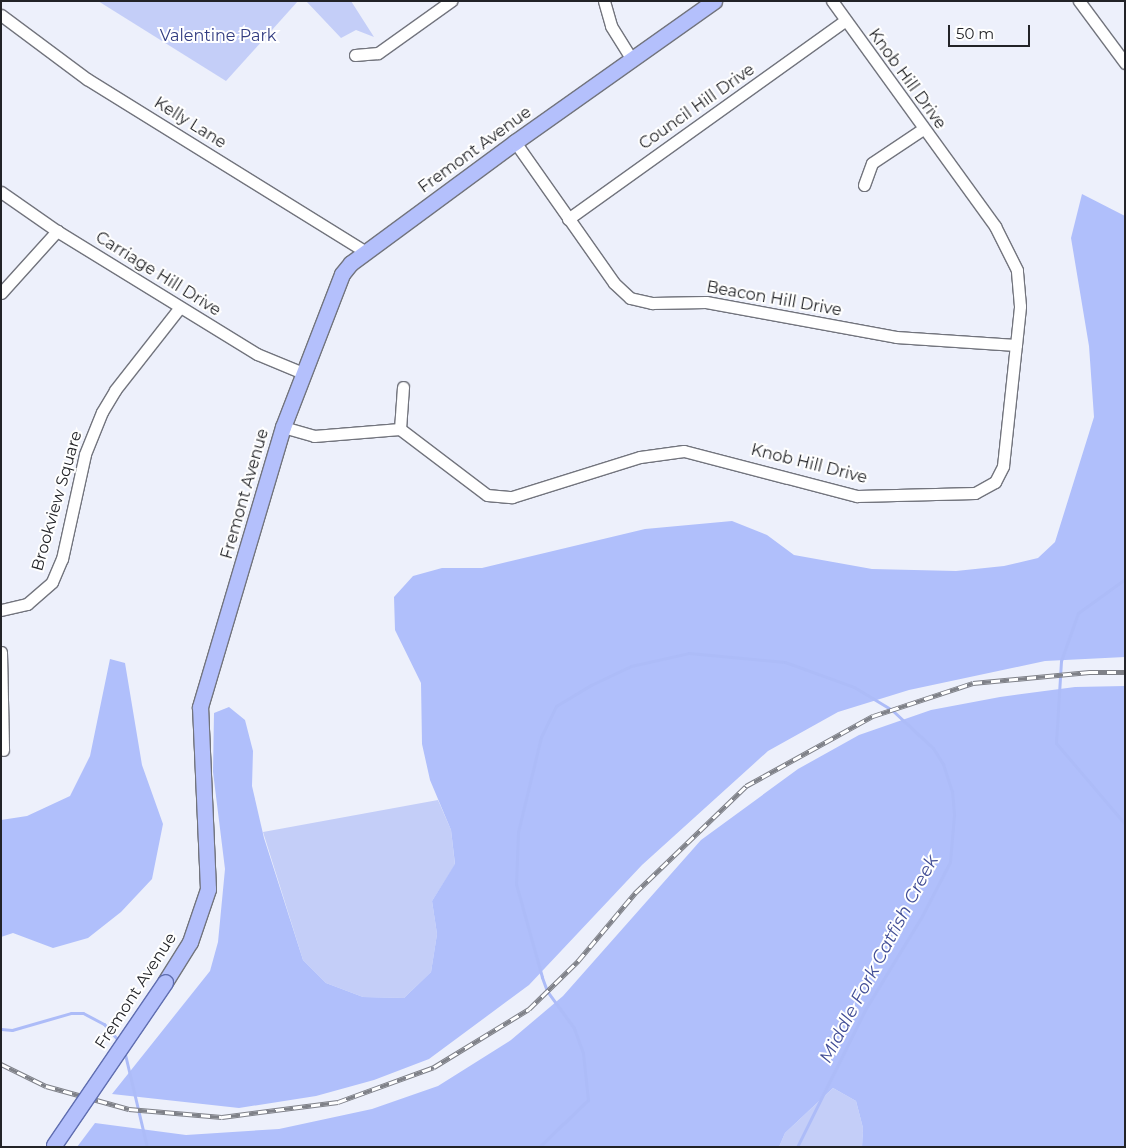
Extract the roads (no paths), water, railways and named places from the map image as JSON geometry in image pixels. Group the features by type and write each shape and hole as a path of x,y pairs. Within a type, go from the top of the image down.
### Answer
{"main road":[{"name":"Fremont Avenue","path":"54,1146 166,982 190,942 208,889 200,707 283,427 334,289 351,263 515,142 714,1"}],"street":[{"path":"355,55 378,53 451,1"},
{"path":"604,1 611,26 632,59"},
{"name":"Knob Hill Drive","path":"400,429 487,494 512,497 640,457 684,451 857,496 975,493 995,482 1003,466 1016,346 1020,306 1017,270 995,226 832,1"},
{"path":"1079,1 1125,62"},
{"name":"Kelly Lane","path":"1,15 87,79 366,252"},
{"name":"Council Hill Drive","path":"568,219 846,21"},
{"path":"864,186 872,163 923,129"},
{"name":"Beacon Hill Drive","path":"515,142 614,283 630,298 652,303 706,302 896,337 1016,346"},
{"name":"Carriage Hill Drive","path":"1,192 57,231 257,354 303,373"},
{"path":"1,293 57,231"},
{"name":"Brookview Square","path":"1,610 27,604 52,582 62,559 85,454 102,412 114,390 180,307"},
{"path":"283,427 314,436 400,429 403,387"},
{"path":"1,652 3,750"}],"waterway":[{"name":"Middle Fork Catfish Creek","path":"1125,579 1078,613 1061,661 1056,743 1125,824"},
{"name":"Middle Fork Catfish Creek","path":"539,1147 588,1100 583,1053 574,1028 547,991 516,884 518,832 541,737 556,706 591,685 631,666 689,653 785,662 854,687 892,710 933,748 943,764 952,791 954,815 950,862 922,916 866,1008 797,1147"},
{"name":"Middle Fork Catfish Creek","path":"1,1029 12,1030 71,1013 83,1013 104,1024 119,1041"},
{"name":"Middle Fork Catfish Creek","path":"124,1050 147,1147"}],"railway":[{"path":"1,1064 46,1086 129,1109 222,1117 338,1102 434,1067 529,1009 578,961 635,893 746,786 873,716 973,683 1089,672 1125,672"}],"park label":[{"name":"Valentine Park","path":"218,36"}]}
